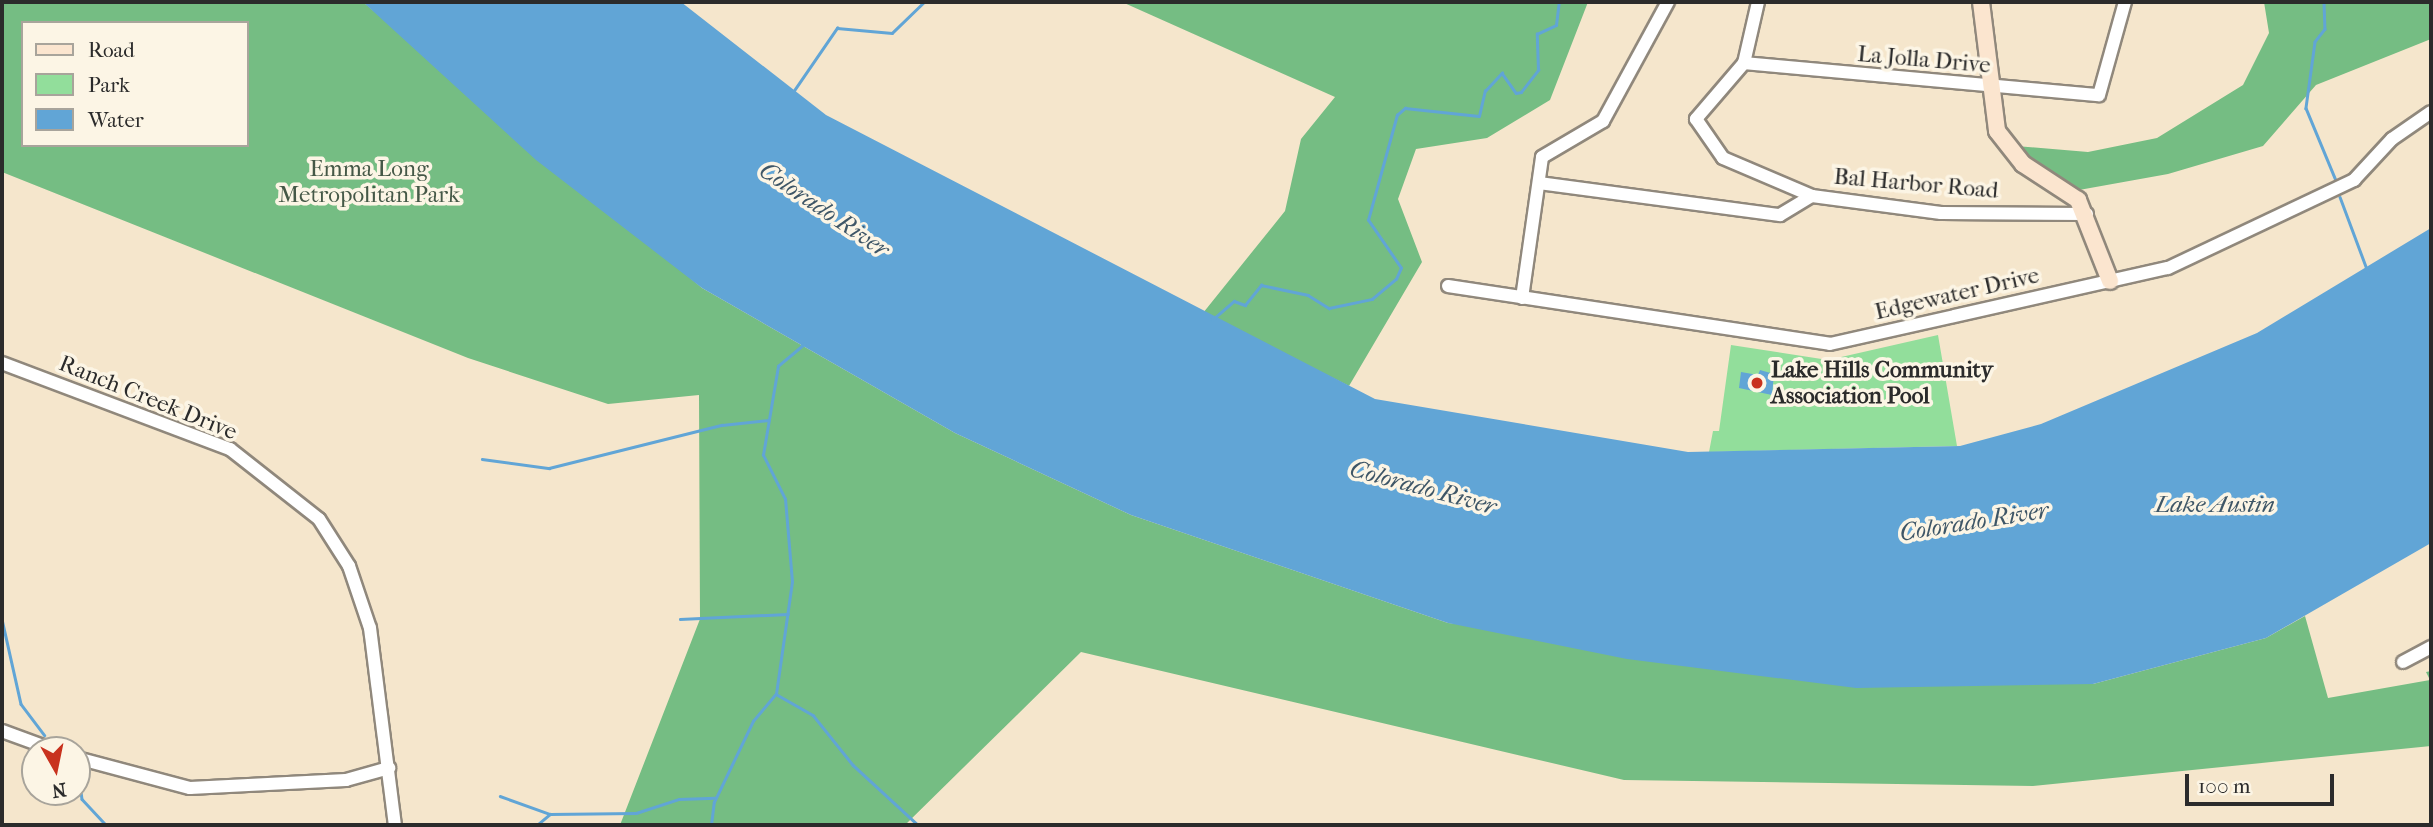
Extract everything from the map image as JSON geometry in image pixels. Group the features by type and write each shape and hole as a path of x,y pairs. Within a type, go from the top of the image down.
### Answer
{"street":[{"path":"1522,298 1542,158 1603,121 1668,2"},
{"path":"1758,2 1744,63 1696,119 1723,158 1812,196"},
{"path":"1981,2 1987,88 1992,116 2008,146 2087,214 2110,281"},
{"name":"La Jolla Drive","path":"1744,63 1987,88 2099,94 2124,2"},
{"name":"Edgewater Drive","path":"1448,286 1830,344 2168,268 2354,180 2392,139 2431,112"},
{"name":"Bal Harbor Road","path":"1539,183 1780,215 1812,196 1941,213 2087,214"},
{"name":"Ranch Creek Drive","path":"2,363 230,449 319,519 349,566 370,628 395,825"},
{"path":"2403,662 2431,647"},
{"path":"2,731 21,738"},
{"path":"91,762 190,788 346,780 389,768"}],"green space":[{"name":"Emma Long Metropolitan Park","path":"2,2 363,2 702,288 955,433 1131,515 1448,623 2093,684 2266,638 2305,616 2328,698 2430,680 2426,672 2431,671 2431,746 2033,786 1624,780 1081,652 905,825 620,825 700,619 699,395 608,404 468,358 2,172"},
{"path":"1122,2 1588,2 1550,100 1487,138 1416,149 1398,199 1422,262 1349,386 1203,313 1285,211 1301,139 1335,97"},
{"path":"2264,2 2431,2 2431,39 2316,85 2263,146 2168,174 2079,190 2038,169 2016,146 2088,152 2157,138 2243,85 2269,33"},
{"path":"1938,335 1957,446 1709,452 1713,431 1719,431 1731,345 1828,360"}],"water":[{"name":"Lake Austin","path":"363,2 681,2 826,115 1375,399 1688,452 1960,446 2041,424 2257,333 2431,228 2431,543 2266,638 2093,684 1856,688 1627,659 1448,623 1131,515 955,433 702,288 536,160"},
{"name":"Lake Hills Community Association Pool","path":"1760,370 1774,374 1772,395 1739,388 1741,372 1758,375"}],"waterway":[{"path":"793,92 837,28 892,33 924,2"},
{"path":"1212,320 1234,301 1245,305 1261,285 1308,295 1329,308 1372,299 1396,279 1401,268 1368,220 1397,115 1405,108 1479,116 1485,91 1502,73 1516,93 1521,92 1538,70 1537,34 1556,25 1559,2"},
{"path":"2324,2 2325,29 2315,42 2306,108 2337,183"},
{"path":"2340,197 2368,272"},
{"path":"711,825 714,802 753,721 776,694 792,582 785,499 763,455 778,366 804,344"},
{"path":"482,459 549,468 722,425 769,420"},
{"path":"680,619 788,614"},
{"path":"2,619 21,704 44,735"},
{"path":"776,694 813,715 853,765 918,825"},
{"path":"500,796 550,814 636,813 679,799 715,798"},
{"path":"88,806 104,823"},
{"path":"537,825 550,814"}],"place":[{"name":"Lake Hills Community Association Pool","path":"1757,383"}],"water label":[{"name":"Colorado River","path":"824,210"},
{"name":"Colorado River","path":"1423,488"},
{"name":"Colorado River","path":"1974,522"}]}
